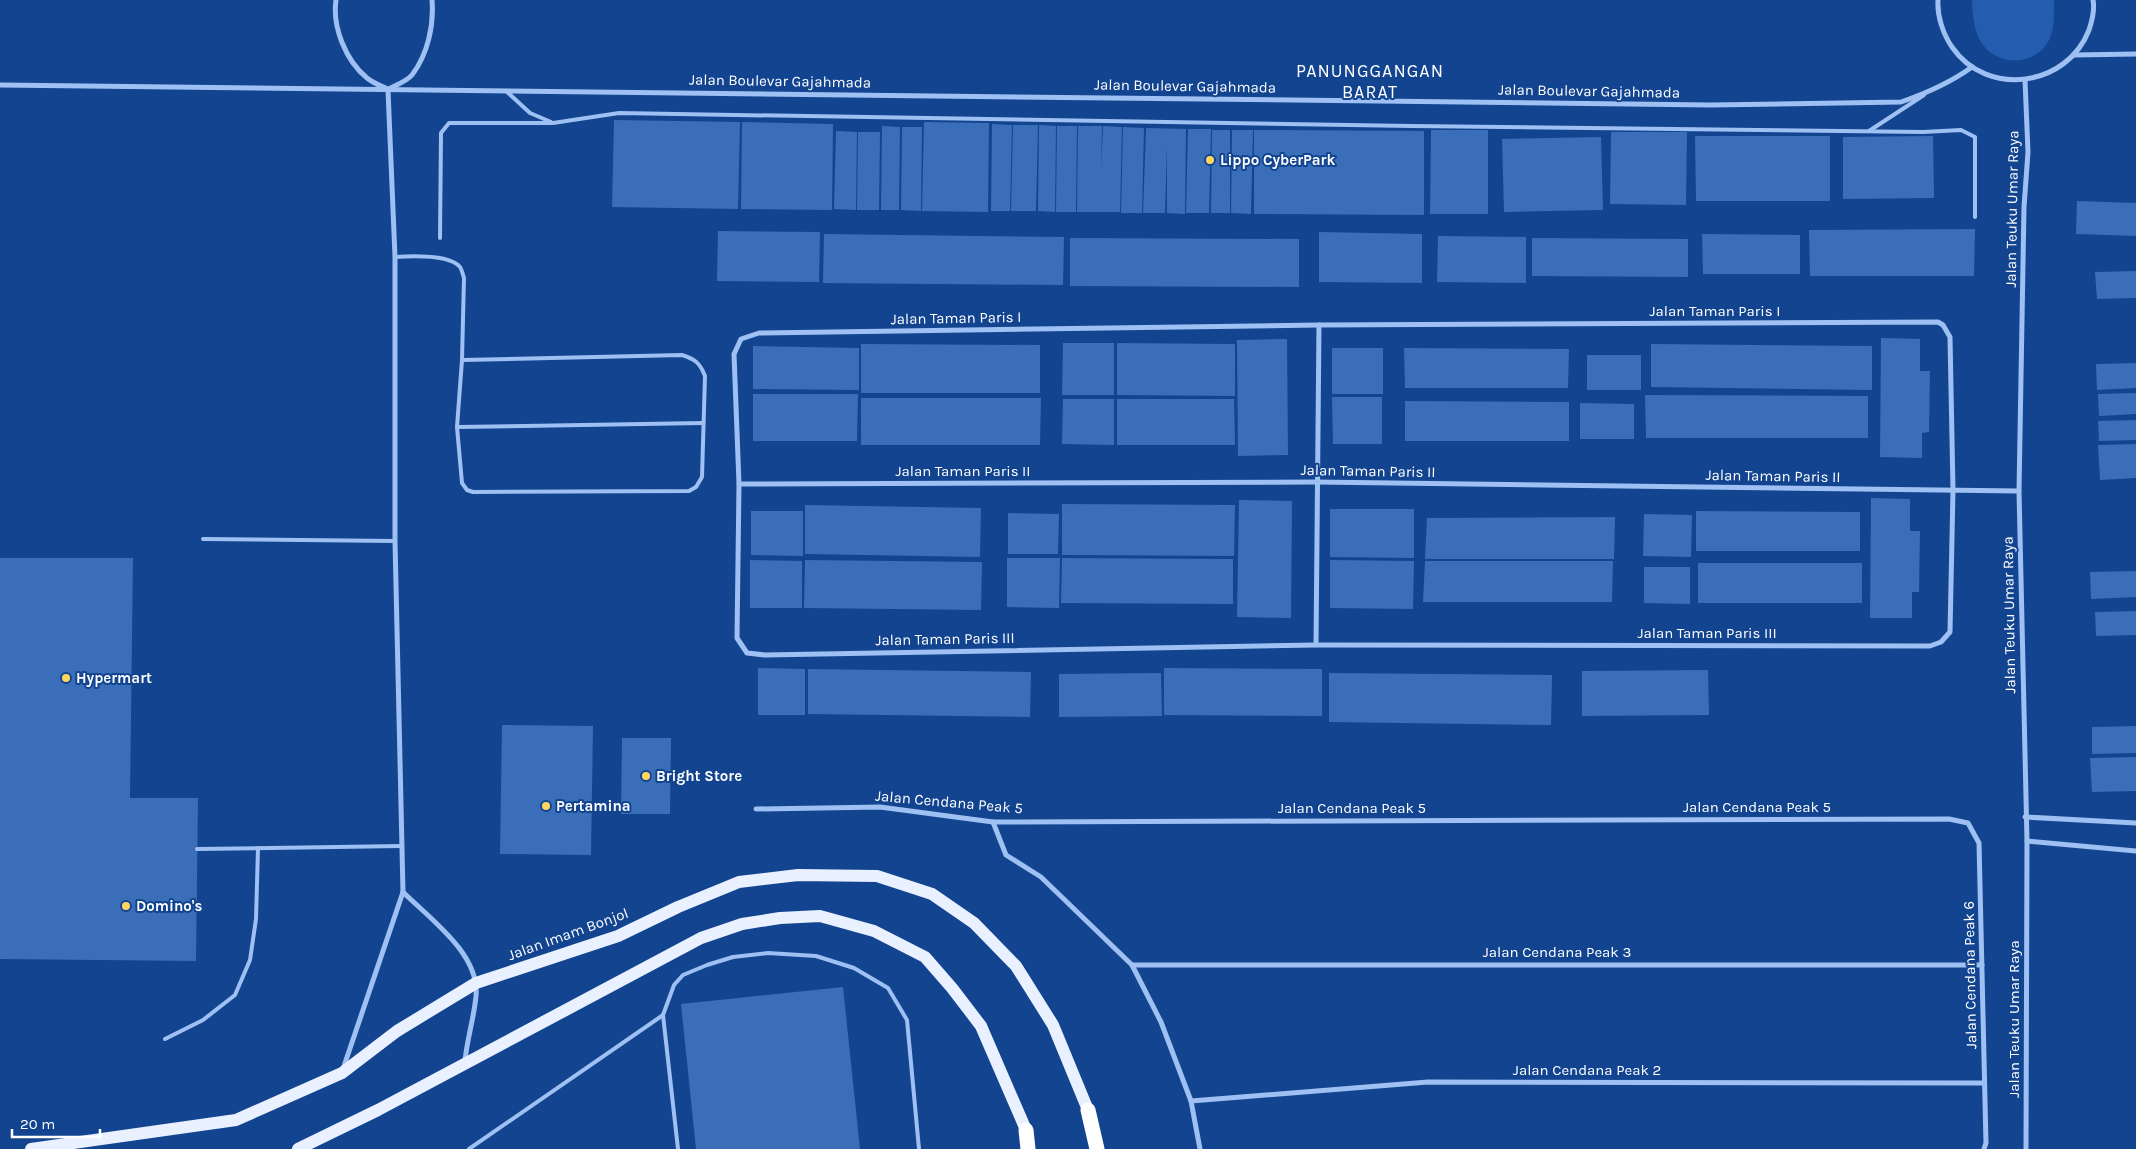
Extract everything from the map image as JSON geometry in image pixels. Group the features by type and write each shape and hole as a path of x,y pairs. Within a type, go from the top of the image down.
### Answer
{"highway":[{"path":"1088,1110 1097,1149"},
{"path":"1026,1130 1028,1149"}],"main road":[{"name":"Jalan Imam Bonjol","path":"31,1149 236,1120 342,1073 397,1031 476,983 618,936 678,907 739,882 798,875 877,876 932,894 974,923 1016,966 1053,1025 1088,1110"},
{"path":"298,1149 378,1110 702,938 742,924 780,918 820,916 874,931 925,957 981,1026 1026,1130"}],"street":[{"path":"336,0 341,43 354,64 367,78 388,90"},
{"path":"388,90 411,76 422,57 431,30 432,0"},
{"path":"1938,0 1940,22 1947,39 1957,54 1972,67 1988,76 2006,80 2025,80 2043,76 2060,67 2074,55 2085,40 2092,22 2094,0"},
{"path":"2074,55 2136,54"},
{"name":"Jalan Boulevar Gajahmada","path":"0,86 505,90 1711,105 1901,102 1928,93 1972,67"},
{"name":"Jalan Teuku Umar Raya","path":"2025,80 2028,152 2024,217 2020,491 2025,817 2027,842 2026,1149"},
{"path":"342,1073 403,892 395,541 395,257 388,90"},
{"name":"Jalan Taman Paris I","path":"739,484 734,354 740,339 760,333 1319,325 1938,322 1943,324 1950,337 1953,490"},
{"path":"1316,645 1316,482 1319,325"},
{"name":"Jalan Taman Paris II","path":"739,484 1316,482 2020,491"},
{"name":"Jalan Taman Paris III","path":"739,484 737,638 747,653 765,655 1316,645 1930,646 1941,642 1950,632 1953,490"},
{"name":"Jalan Cendana Peak 5","path":"756,809 880,807 993,822 1949,819"},
{"path":"2025,817 2136,823"},
{"name":"Jalan Cendana Peak 6","path":"1949,819 1968,824 1980,842 1986,1143 1984,1149"},
{"path":"993,822 1006,855 1041,877 1132,965 1161,1022 1191,1101 1200,1149"},
{"path":"2027,842 2136,851"},
{"path":"403,892 463,951 476,983 476,995 465,1064"},
{"name":"Jalan Cendana Peak 3","path":"1132,965 1982,965"},
{"name":"Jalan Cendana Peak 2","path":"1191,1101 1428,1082 1984,1083"}],"lane":[{"path":"505,90 530,112 554,123"},
{"path":"1869,131 1928,93"},
{"path":"440,238 441,133 449,123 554,123 620,113 1412,126 1869,131 1961,130 1975,137 1975,217"},
{"path":"395,257 414,256 444,259 460,268 464,278 462,360 457,427 460,476 467,490 473,492 689,491 696,487 702,477 706,376 701,366 694,359 682,355 462,360"},
{"path":"457,427 703,423"},
{"path":"203,538 395,541"},
{"path":"197,849 401,846"},
{"path":"165,1039 203,1020 235,995 250,960 256,919 258,848"},
{"path":"678,1149 663,1015 674,985 683,975 733,957 768,953 816,956 854,968 888,988 907,1020 919,1149"},
{"path":"469,1149 663,1015"}],"shaded area":[{"path":"1972,0 2054,0 2053,23 2049,40 2040,52 2023,60 2006,59 1989,52 1977,35"}],"building":[{"path":"614,120 740,122 738,209 612,207"},
{"path":"742,122 833,124 832,210 741,209"},
{"path":"924,122 989,123 988,212 922,211"},
{"path":"992,124 1012,125 1010,211 991,211"},
{"path":"1013,125 1038,125 1036,211 1011,211"},
{"path":"1039,125 1056,126 1055,212 1038,211"},
{"path":"882,126 900,127 899,210 881,210"},
{"path":"1057,126 1077,126 1076,212 1056,212"},
{"path":"1078,126 1102,126 1101,170 1103,126 1122,127 1120,212 1077,212"},
{"path":"902,127 922,127 921,211 901,210"},
{"path":"1123,127 1144,128 1142,213 1121,213"},
{"path":"1146,128 1186,129 1185,214 1167,213 1167,146 1165,213 1143,213"},
{"path":"1188,129 1211,129 1209,213 1186,213"},
{"path":"1212,130 1230,130 1230,213 1211,213"},
{"path":"1232,130 1253,130 1251,214 1231,213"},
{"path":"1254,130 1424,131 1424,215 1254,214"},
{"path":"1431,130 1488,130 1488,214 1430,214"},
{"path":"836,131 857,132 856,210 834,209"},
{"path":"858,132 880,132 879,210 857,210"},
{"path":"1611,132 1687,132 1686,205 1610,204"},
{"path":"1695,136 1830,136 1830,201 1696,201"},
{"path":"1933,136 1934,198 1843,199 1843,137"},
{"path":"1601,137 1603,210 1504,212 1502,139"},
{"path":"2077,201 2136,203 2136,236 2076,234"},
{"path":"1975,229 1974,276 1810,276 1809,230"},
{"path":"718,231 820,232 819,282 717,281"},
{"path":"1319,232 1422,234 1422,283 1319,282"},
{"path":"824,234 1064,237 1063,285 823,283"},
{"path":"1702,234 1800,235 1800,274 1703,274"},
{"path":"1438,236 1526,237 1526,283 1437,282"},
{"path":"1070,238 1299,239 1299,287 1070,286"},
{"path":"1532,238 1688,239 1688,277 1532,276"},
{"path":"2136,271 2136,298 2097,299 2095,272"},
{"path":"1881,338 1920,339 1920,371 1930,371 1929,432 1922,433 1922,458 1880,457"},
{"path":"1287,339 1288,455 1238,456 1237,340"},
{"path":"1063,343 1114,343 1114,395 1062,395"},
{"path":"1117,343 1235,344 1235,396 1117,395"},
{"path":"861,344 1040,345 1040,393 861,393"},
{"path":"1651,344 1872,346 1872,390 1651,387"},
{"path":"753,346 859,348 859,390 753,389"},
{"path":"1332,348 1383,348 1383,394 1332,394"},
{"path":"1404,348 1569,349 1568,388 1405,388"},
{"path":"1587,355 1641,355 1641,390 1587,390"},
{"path":"2136,363 2136,388 2097,390 2096,364"},
{"path":"2136,393 2136,414 2099,416 2098,394"},
{"path":"753,394 858,394 857,441 753,441"},
{"path":"1645,395 1868,396 1868,438 1646,438"},
{"path":"1332,397 1382,397 1382,444 1333,444"},
{"path":"861,398 1041,398 1040,445 861,445"},
{"path":"1063,399 1114,399 1114,445 1062,444"},
{"path":"1117,399 1234,399 1235,445 1117,445"},
{"path":"1405,401 1569,402 1569,441 1405,441"},
{"path":"1580,403 1634,404 1634,439 1580,439"},
{"path":"2136,420 2136,440 2099,441 2098,421"},
{"path":"2136,444 2136,478 2100,480 2098,445"},
{"path":"1871,498 1910,499 1910,531 1920,531 1919,592 1912,592 1912,618 1870,618"},
{"path":"1239,500 1292,501 1291,618 1237,617"},
{"path":"1062,504 1235,505 1234,556 1062,555"},
{"path":"805,505 981,508 980,557 805,554"},
{"path":"1330,509 1414,509 1414,558 1330,557"},
{"path":"751,511 803,511 803,556 751,555"},
{"path":"1696,511 1860,512 1860,551 1696,551"},
{"path":"1008,513 1059,514 1058,554 1008,554"},
{"path":"1644,514 1692,515 1691,557 1643,556"},
{"path":"1615,517 1614,559 1425,559 1427,518"},
{"name":"Hypermart","path":"0,558 133,558 130,798 198,798 196,961 0,959"},
{"path":"1007,558 1060,558 1059,608 1007,607"},
{"path":"1062,558 1233,559 1233,604 1061,603"},
{"path":"750,560 802,561 802,608 750,608"},
{"path":"805,560 982,562 981,610 804,608"},
{"path":"1330,560 1414,561 1413,609 1330,608"},
{"path":"1425,561 1613,561 1612,602 1423,602"},
{"path":"1698,563 1862,563 1862,603 1698,603"},
{"path":"1644,567 1690,567 1690,604 1644,603"},
{"path":"2136,571 2136,597 2091,599 2090,572"},
{"path":"2136,611 2136,635 2096,636 2095,612"},
{"path":"758,668 805,669 805,715 758,715"},
{"path":"1164,668 1322,669 1322,716 1164,715"},
{"path":"808,669 1031,672 1030,717 808,714"},
{"path":"1708,670 1709,715 1582,716 1582,671"},
{"path":"1161,673 1162,716 1059,717 1059,674"},
{"path":"1329,673 1552,675 1551,725 1329,722"},
{"name":"Pertamina","path":"502,725 593,726 591,855 500,854"},
{"path":"2136,726 2136,753 2092,754 2092,727"},
{"name":"Bright Store","path":"622,738 671,738 670,814 621,814"},
{"path":"2136,757 2136,791 2092,792 2090,758"},
{"path":"843,987 860,1149 696,1149 681,1004"}],"place":[{"name":"Lippo CyberPark","path":"1210,160"},
{"name":"Hypermart","path":"66,678"},
{"name":"Bright Store","path":"646,776"},
{"name":"Pertamina","path":"546,806"},
{"name":"Domino's","path":"126,906"}],"district":[{"name":"PANUNGGANGAN BARAT","path":"1370,81"}]}
